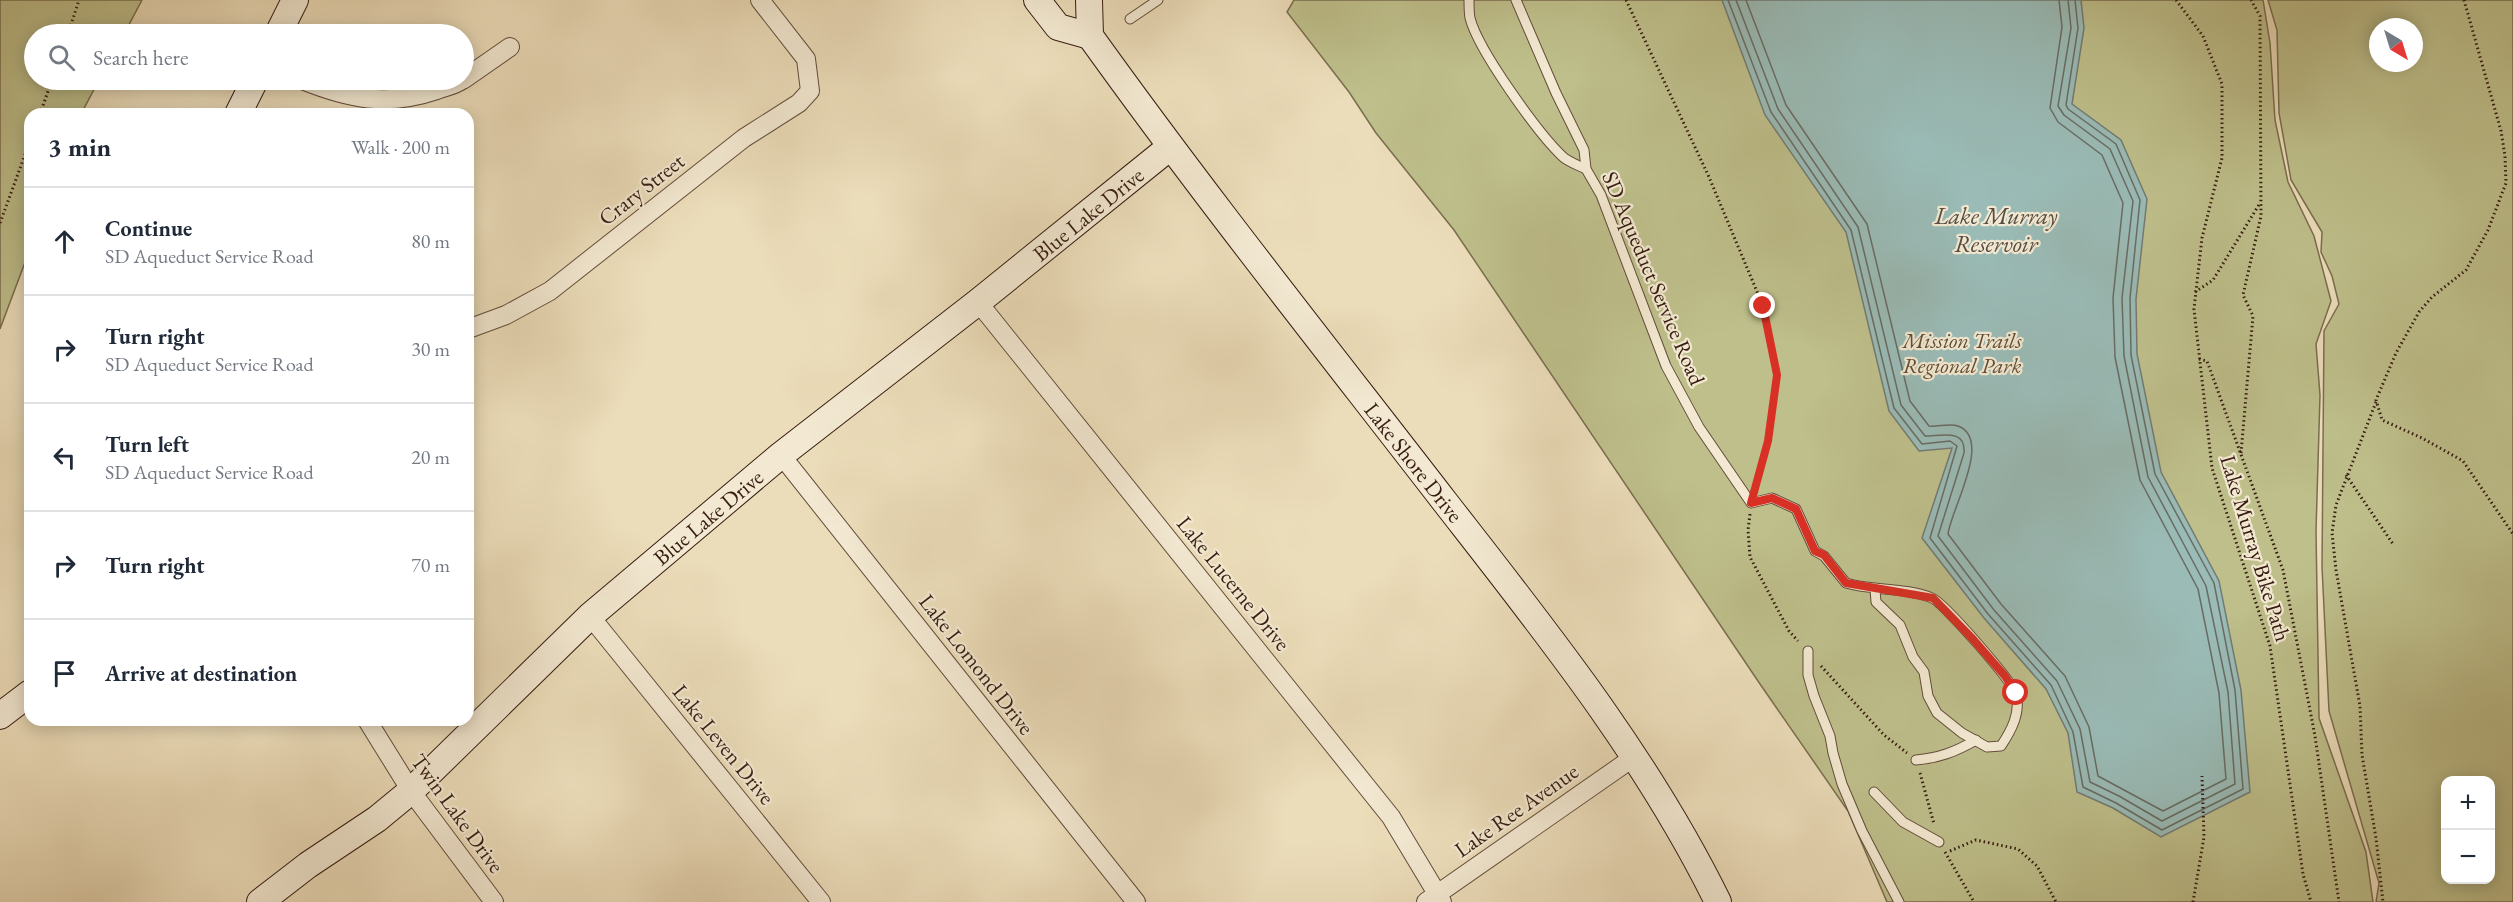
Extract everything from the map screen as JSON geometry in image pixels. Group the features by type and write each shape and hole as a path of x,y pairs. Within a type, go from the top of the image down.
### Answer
{"street":[{"path":"283,24 295,0"},
{"name":"Crary Street","path":"474,327 506,315 550,291 744,138 799,102 810,91 806,59 760,0"},
{"path":"1037,0 1058,27 1090,36 1089,0"},
{"name":"Lake Shore Drive","path":"1090,36 1170,147 1554,642 1634,757 1690,846 1718,902"},
{"path":"474,72 510,47"},
{"path":"241,108 250,90"},
{"path":"327,90 372,100 412,98 433,90"},
{"name":"Blue Lake Drive","path":"260,902 308,865 377,819 411,791 590,616 781,455 978,302 1170,147"},
{"name":"Lake Lucerne Drive","path":"978,302 1391,818 1435,900"},
{"name":"Lake Lomond Drive","path":"781,455 1136,902"},
{"name":"Lake Leven Drive","path":"590,616 821,902"},
{"path":"0,716 24,698"},
{"name":"Twin Lake Drive","path":"371,726 411,791 494,902"},
{"name":"Lake Ree Avenue","path":"1435,900 1634,757"}],"lane":[{"path":"1130,19 1158,0"},
{"name":"SD Aqueduct Service Road","path":"1469,0 1470,19 1488,54 1517,99 1542,135 1564,158 1586,169"},
{"name":"SD Aqueduct Service Road","path":"1516,0 1556,93 1584,150 1586,169 1601,195 1666,366 1699,427 1751,503"},
{"path":"1751,503 1772,498 1796,509 1815,551 1824,555 1846,583 1875,590 1891,590 1933,598 2005,676 2016,693 2018,708 2015,722 2001,746 1987,747 1962,733 1937,713 1928,696 1924,672 1913,657 1900,625 1876,602 1875,590"},
{"path":"1808,651 1808,675 1830,736 1842,784 1862,831 1899,902"},
{"path":"1916,760 1936,758 1952,753 1976,740"},
{"path":"1874,792 1903,822 1939,842"}],"path":[{"path":"71,24 79,0"},
{"path":"1626,0 1709,177 1763,306 1777,375 1768,441 1751,503 1748,530 1750,557 1789,631 1884,735 1916,760 1939,842 1974,902"},
{"name":"Lake Murray Bike Path","path":"2176,0 2203,36 2222,84 2222,158 2202,238 2194,309 2212,468 2270,646 2303,874 2311,902"},
{"path":"2241,454 2253,316 2243,295 2261,216 2260,16 2251,0"},
{"path":"2384,902 2362,755 2360,706 2332,533 2336,506 2346,475 2396,353 2419,312 2432,297 2466,270 2477,254 2506,183 2501,131 2464,0"},
{"path":"42,108 48,90"},
{"path":"0,223 24,157"},
{"path":"2195,292 2213,280 2260,202"},
{"path":"2199,359 2207,361 2283,570 2315,735 2339,902"},
{"path":"2376,400 2382,420 2422,438 2463,461 2513,534"},
{"path":"2346,475 2393,544"},
{"path":"2193,902 2204,837 2202,776"},
{"path":"1946,853 1976,840 2018,849 2037,866 2056,902"}],"green space":[{"path":"0,0 142,0 129,24 24,24 24,90 94,90 84,108 24,108 24,265 0,329"},
{"name":"Mission Trails Regional Park","path":"1294,0 2263,0 2270,43 2275,120 2288,182 2314,236 2331,301 2316,344 2320,395 2316,531 2319,718 2366,852 2373,902 1887,902 1848,811 1454,230 1376,133 1349,92 1287,12"},
{"path":"2268,0 2513,0 2513,902 2376,902 2379,883 2329,711 2322,567 2324,331 2339,304 2332,276 2321,252 2322,232 2291,180 2279,113 2277,30"}],"water":[{"name":"Lake Murray Reservoir","path":"1722,0 2081,0 2084,28 2072,104 2121,140 2147,199 2136,299 2137,354 2161,472 2219,581 2241,690 2250,792 2161,837 2113,808 2077,792 2068,733 2046,689 1984,618 1922,538 1952,448 1919,451 1889,411 1846,232 1765,115"}],"route":[{"path":"1763,306 1777,375 1768,441 1751,503 1772,498 1796,509 1815,551 1824,555 1846,583 1875,590 1891,590 1933,598 1971,637 2005,676 2016,693"}]}
